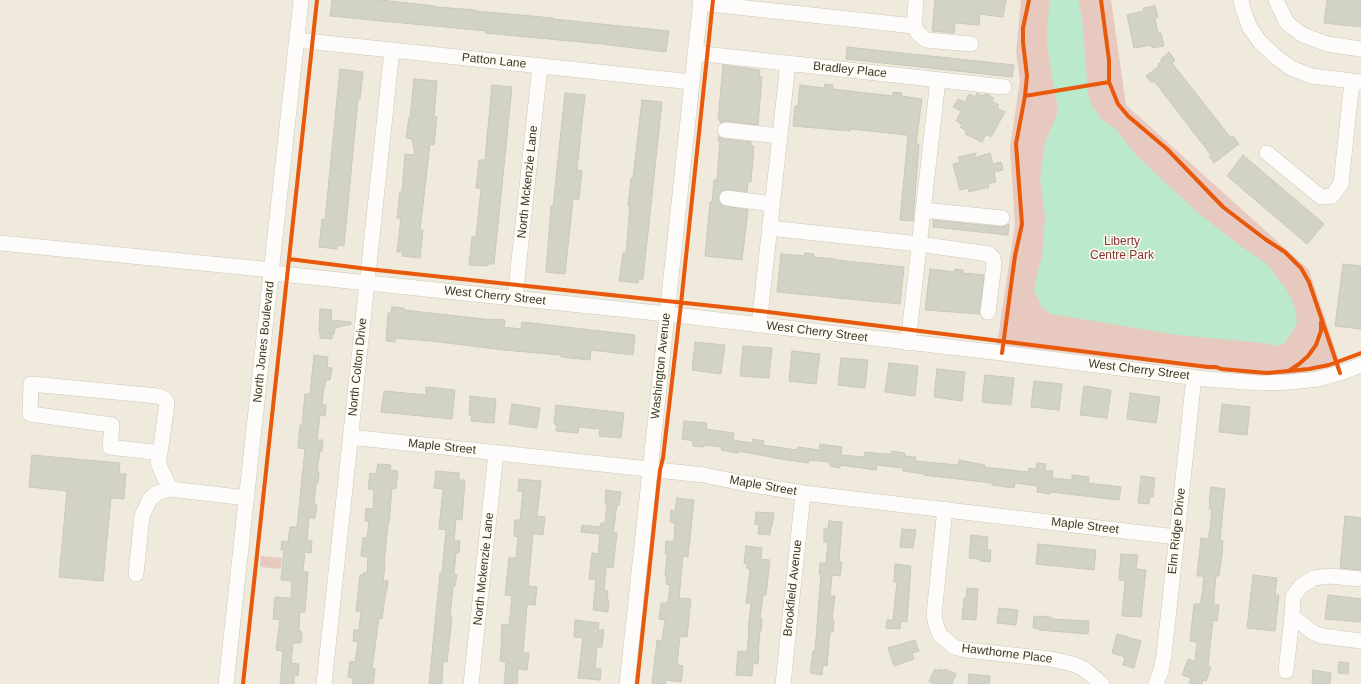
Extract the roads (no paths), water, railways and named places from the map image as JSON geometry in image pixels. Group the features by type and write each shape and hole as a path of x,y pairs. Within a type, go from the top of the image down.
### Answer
{"street":[{"name":"North Jones Boulevard","path":"226,684 301,0"},
{"path":"916,0 914,26 918,33 926,40 971,44"},
{"path":"1241,0 1250,28 1260,42 1291,68 1312,76 1356,82 1340,184 1332,196 1321,197 1267,153"},
{"path":"1276,0 1287,23 1303,34 1327,44 1361,49"},
{"path":"700,1 742,4 914,26"},
{"name":"Washington Avenue","path":"628,684 700,1"},
{"name":"Patton Lane","path":"297,40 692,82"},
{"name":"North Colton Drive","path":"324,684 392,50"},
{"name":"Bradley Place","path":"695,53 1004,87"},
{"path":"759,325 788,63"},
{"name":"North Mckenzie Lane","path":"515,298 540,66"},
{"path":"908,343 938,80"},
{"path":"725,130 780,136"},
{"path":"727,198 772,204"},
{"path":"923,210 1002,218"},
{"path":"769,228 984,252 993,258 994,264 988,312"},
{"name":"West Cherry Street","path":"0,243 667,314 1002,353 1206,379 1260,383 1290,382 1318,379 1361,365"},
{"name":"Elm Ridge Drive","path":"1156,684 1164,656 1194,377"},
{"path":"160,453 110,447 112,425 30,414 31,384 158,396 165,399 167,403 160,453 158,463 170,488"},
{"name":"Maple Street","path":"350,437 704,475 803,493 1176,536"},
{"name":"North Mckenzie Lane","path":"471,684 496,453"},
{"path":"136,574 142,516 150,499 158,493 170,488 247,498"},
{"name":"Brookfield Avenue","path":"783,684 803,493"},
{"name":"Hawthorne Place","path":"945,509 934,615 940,635 954,647 966,650 1050,659 1073,664 1084,669 1102,684"},
{"path":"1286,671 1293,598 1301,586 1314,578 1329,576 1361,579"},
{"path":"1292,616 1314,633 1322,636 1361,641"}],"park label":[{"name":"Liberty Centre Park","path":"1122,249"}]}
